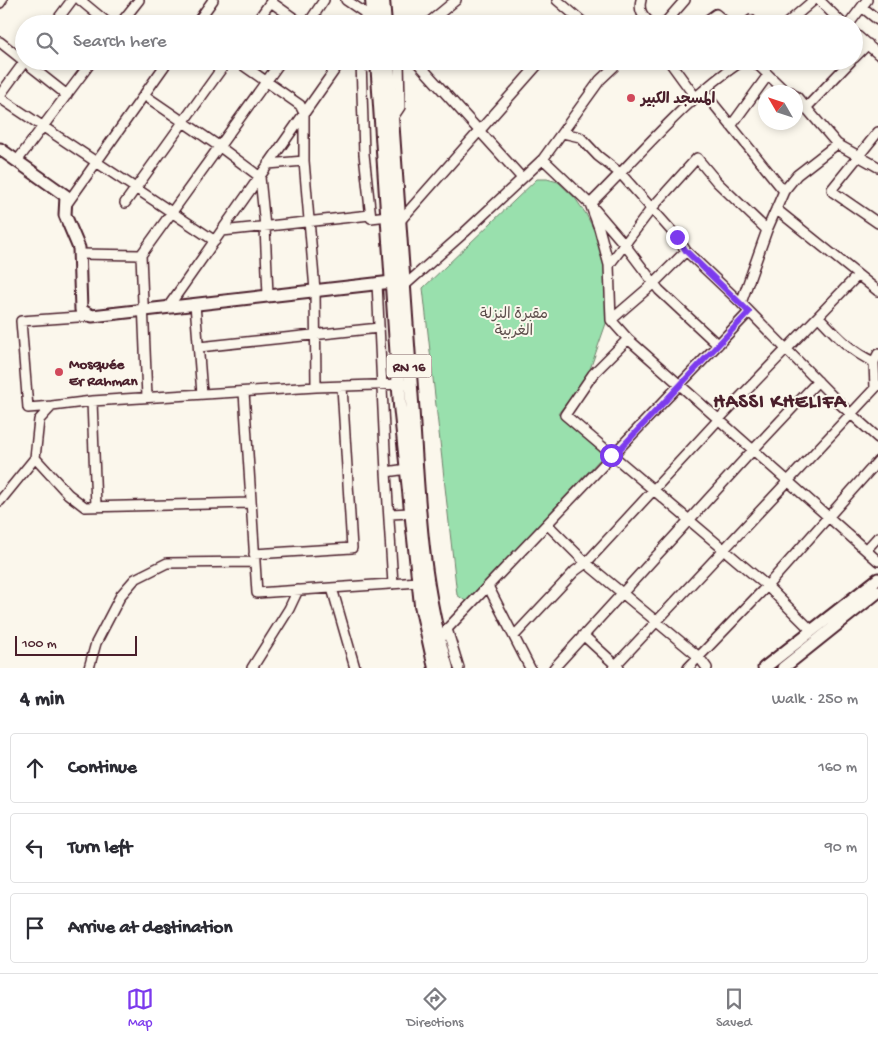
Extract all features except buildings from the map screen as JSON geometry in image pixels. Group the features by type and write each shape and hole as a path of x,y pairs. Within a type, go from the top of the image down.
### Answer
{"main road":[{"path":"372,0 372,15"},
{"path":"375,15 383,0"},
{"name":"RN 16","path":"378,70 388,216 398,284 405,384 407,469 421,605 435,668"},
{"name":"RN 16","path":"389,70 399,222 398,284"},
{"name":"RN 16","path":"405,384 427,570 439,641 453,668"}],"street":[{"path":"61,15 72,0"},
{"path":"80,0 99,15"},
{"path":"127,15 139,0"},
{"path":"314,15 324,0"},
{"path":"346,0 365,15"},
{"path":"438,15 456,0"},
{"path":"641,0 639,7 643,15"},
{"path":"672,15 685,0"},
{"path":"796,15 814,0"},
{"path":"819,0 834,15"},
{"path":"201,15 209,1"},
{"path":"262,15 272,1 290,15"},
{"path":"561,1 573,15"},
{"path":"855,15 864,3 878,20"},
{"path":"863,40 878,54"},
{"path":"0,42 15,53"},
{"path":"863,49 868,44"},
{"path":"19,70 0,96 215,241"},
{"path":"36,70 67,95"},
{"path":"18,162 42,126 85,70"},
{"path":"66,205 159,70"},
{"path":"125,203 221,70"},
{"path":"250,70 300,104 304,113 304,161 315,290 316,387"},
{"path":"147,397 141,255 275,70"},
{"path":"168,307 335,70"},
{"path":"361,70 364,154 370,215"},
{"path":"392,119 400,107 399,70"},
{"path":"424,70 522,178"},
{"path":"399,222 533,70"},
{"path":"405,384 147,397 28,408 21,321 92,316 377,283 398,284 466,232 544,159 600,80 611,70"},
{"path":"676,70 696,98"},
{"path":"590,204 696,98 729,70"},
{"path":"763,70 779,85"},
{"path":"806,108 842,70"},
{"path":"731,126 768,75"},
{"path":"704,91 784,191"},
{"path":"144,94 260,177 265,227 268,296"},
{"path":"803,104 837,144 878,166"},
{"path":"878,132 832,189 833,192 878,223"},
{"path":"563,133 580,137 598,156 621,174 677,237 686,251 741,303 851,414 878,438"},
{"path":"741,303 767,230 784,191 797,175 837,144"},
{"path":"0,149 66,196 65,215 79,248 80,310 92,316"},
{"path":"609,265 652,208 697,158 723,188 767,230"},
{"path":"544,159 590,204 625,245 659,290 718,345"},
{"path":"268,164 304,161"},
{"path":"590,204 609,265 611,320 680,385 878,561"},
{"path":"776,209 878,291"},
{"path":"222,231 370,215 371,218 388,216"},
{"path":"611,320 654,283 686,251"},
{"path":"79,254 141,255"},
{"path":"514,636 575,571 586,563 719,419 788,350 858,275"},
{"path":"377,283 393,584"},
{"path":"196,304 202,394"},
{"path":"439,641 447,629 749,312"},
{"path":"583,635 616,667 876,387 876,358 862,357 847,346 819,316"},
{"path":"199,347 379,328"},
{"path":"628,338 593,374 565,415 767,586 812,631"},
{"path":"554,668 689,519 818,381"},
{"path":"89,668 96,643 121,595 135,579 166,563 255,558 352,548 342,387"},
{"path":"244,392 257,593 418,582"},
{"path":"92,401 96,506"},
{"path":"0,501 36,458 39,420 52,406"},
{"path":"36,458 68,494 85,507 251,504"},
{"path":"688,668 767,586 878,461"},
{"path":"386,472 407,469"},
{"path":"390,514 412,513"},
{"path":"547,524 586,563 699,657 707,668"},
{"path":"866,550 878,537"},
{"path":"488,586 530,668"},
{"path":"332,588 355,668"},
{"path":"764,668 812,631 876,588"},
{"path":"783,668 876,588"},
{"path":"252,668 289,609 298,590"},
{"path":"447,629 453,668"}],"green space":[{"name":"مقبرة النزلة الغربية","path":"537,179 558,182 575,198 596,234 604,263 610,312 588,375 558,414 602,452 602,457 467,602 457,595 423,288"}],"place":[{"name":"المسجد الكبير","path":"631,98"},
{"name":"Mosquée Er Rahman","path":"59,372"}],"district":[{"name":"HASSI KHELIFA","path":"780,400"}],"route":[{"path":"611,455 620,449 749,312 686,251 677,237"}]}
